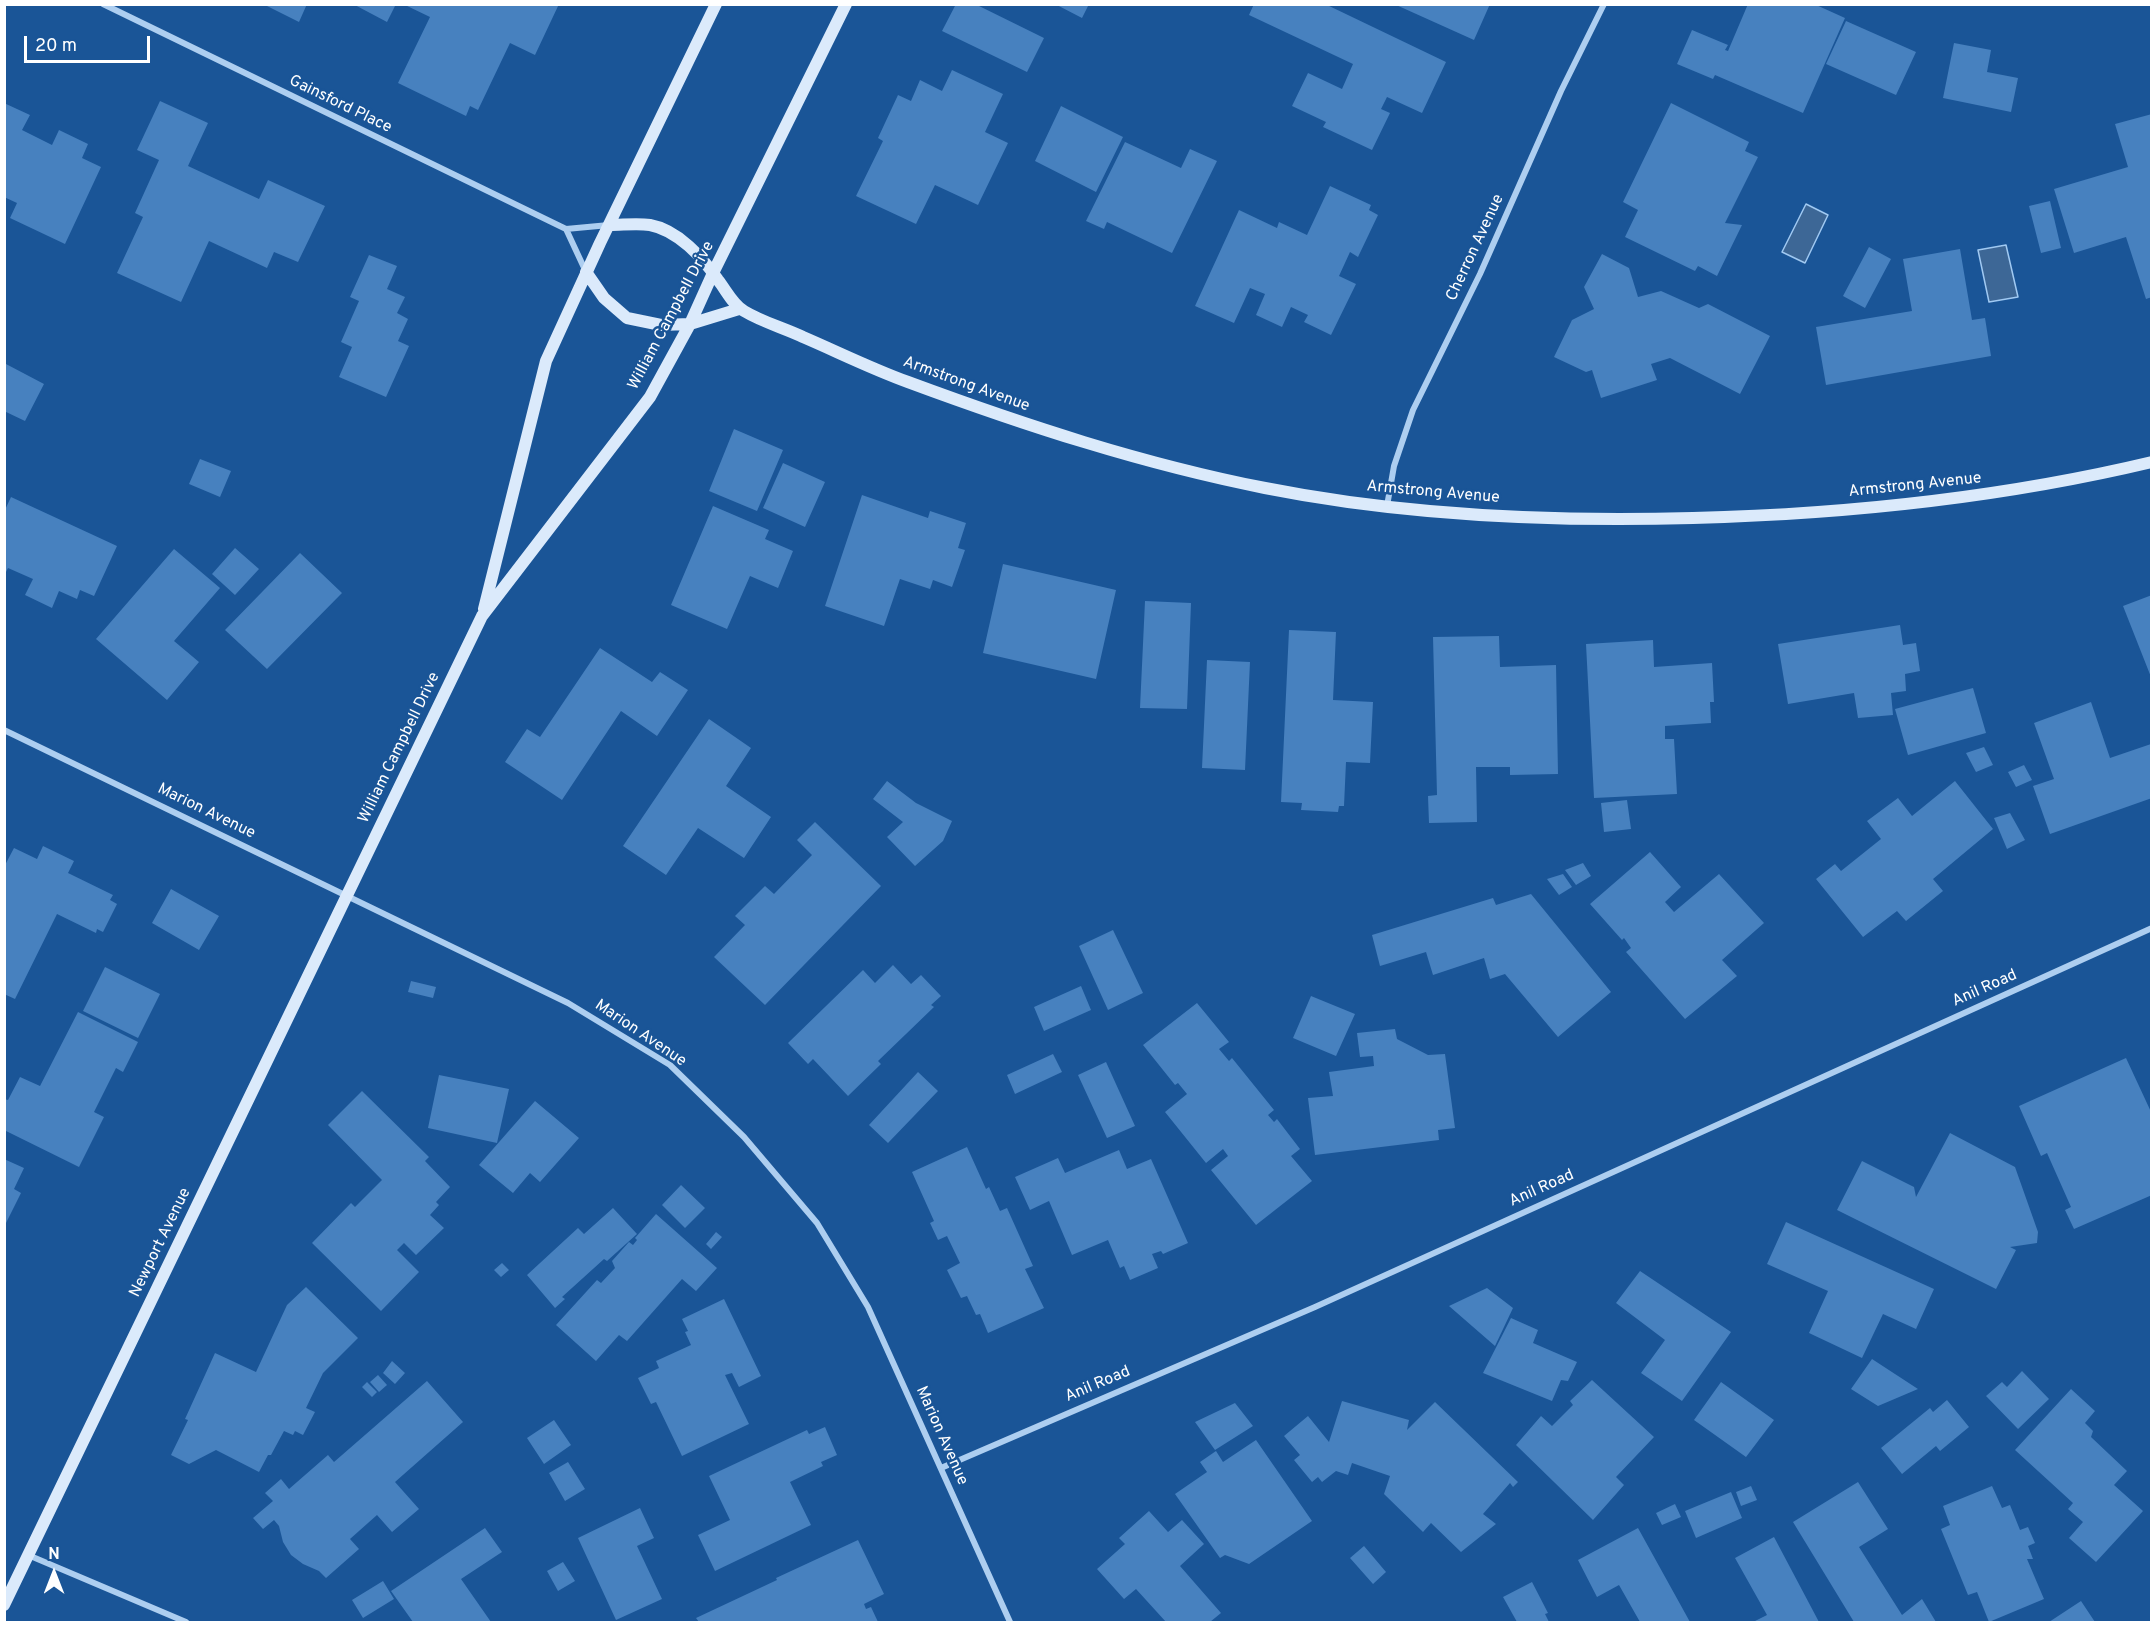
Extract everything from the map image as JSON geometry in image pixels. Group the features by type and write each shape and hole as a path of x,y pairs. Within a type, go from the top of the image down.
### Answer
{"street":[{"name":"Gainsford Place","path":"103,4 566,229"},
{"name":"William Campbell Drive","path":"482,616 546,361 586,272 716,4"},
{"name":"William Campbell Drive","path":"347,896 482,616 644,405 690,324 846,4"},
{"name":"Cherron Avenue","path":"1386,508 1394,466 1413,410 1480,274 1561,91 1604,4"},
{"path":"610,225 649,225 666,230 692,250 714,273 739,309 690,324 661,324 627,318 604,298 586,272 566,229 610,225"},
{"name":"Armstrong Avenue","path":"739,309 902,380 1042,430 1148,461 1265,488 1386,508 1488,516 1621,520 1753,516 1881,508 1996,493 2090,477 2151,462"},
{"name":"Marion Avenue","path":"4,730 568,1002 669,1065 744,1137 817,1223 868,1307 1011,1623"},
{"name":"Newport Avenue","path":"4,1605 347,896"},
{"name":"Anil Road","path":"941,1468 1315,1307 2151,928"},
{"path":"28,1555 186,1623"}],"water":[{"path":"1806,204 1828,215 1805,263 1782,252"},
{"path":"2006,245 2018,297 1989,302 1978,250"}],"building":[{"path":"263,4 307,4 299,22"},
{"path":"353,4 396,4 387,22"},
{"path":"403,4 559,4 535,55 510,43 478,110 470,106 466,116 398,83 430,17"},
{"path":"956,4 975,4 1044,38 1027,72 942,31"},
{"path":"1055,4 1089,4 1082,18"},
{"path":"1254,4 1325,4 1446,62 1422,113 1387,97 1381,109 1390,113 1372,150 1323,127 1326,122 1292,106 1308,73 1342,89 1353,64 1249,15"},
{"path":"1394,4 1490,4 1474,40"},
{"path":"1748,4 1814,4 1845,18 1803,113 1715,75 1713,79 1677,64 1692,30 1728,45 1725,50 1728,51"},
{"path":"1846,21 1916,52 1896,95 1826,64"},
{"path":"1954,43 1991,50 1987,72 2018,78 2011,112 1943,98"},
{"path":"952,70 1003,94 985,132 1008,143 978,205 935,185 916,224 856,196 883,141 878,138 898,95 911,101 920,80 942,91"},
{"path":"160,101 208,123 188,166 259,199 268,180 325,206 298,262 274,252 267,268 209,241 181,302 117,273 143,217 135,213 159,160 137,150"},
{"path":"4,103 30,115 22,130 52,145 59,130 88,144 82,158 101,167 65,244 10,218 17,203 4,197"},
{"path":"1671,103 1749,142 1745,151 1758,157 1725,223 1742,225 1717,276 1698,266 1695,271 1625,237 1638,210 1623,202"},
{"path":"1061,106 1123,137 1096,192 1035,161"},
{"path":"2152,114 2152,297 2146,299 2126,237 2074,253 2054,189 2128,167 2115,124"},
{"path":"1125,142 1181,168 1190,149 1217,161 1172,253 1107,222 1104,229 1086,221"},
{"path":"1330,186 1371,205 1369,210 1378,215 1358,257 1350,252 1339,276 1356,284 1331,335 1304,322 1308,315 1291,307 1282,327 1256,315 1265,294 1250,288 1234,323 1195,306 1239,210 1277,228 1279,222 1307,235"},
{"path":"2050,201 2061,248 2041,253 2029,206"},
{"path":"1869,247 1891,259 1865,308 1843,296"},
{"path":"1960,249 1972,320 1985,318 1991,356 1826,385 1816,327 1912,311 1903,259"},
{"path":"1602,254 1629,268 1638,297 1661,291 1699,308 1708,304 1770,336 1740,394 1670,358 1651,364 1657,380 1601,398 1592,370 1586,372 1554,357 1572,320 1594,309 1584,287"},
{"path":"369,255 397,266 387,289 405,297 397,313 408,319 398,341 409,346 386,397 339,377 352,347 341,342 359,301 350,297"},
{"path":"6,364 44,384 25,421 4,411"},
{"path":"734,429 783,450 757,511 709,491"},
{"path":"200,459 231,471 220,497 189,484"},
{"path":"783,463 825,482 805,527 763,508"},
{"path":"862,495 928,518 930,511 966,523 958,548 965,550 952,587 933,580 930,589 900,579 884,626 825,606"},
{"path":"11,497 117,546 94,596 80,590 77,599 59,591 52,608 25,595 33,579 8,568 4,576 4,512"},
{"path":"713,506 769,530 765,539 793,551 778,588 750,576 727,629 671,605"},
{"path":"235,548 259,569 235,595 212,574"},
{"path":"174,549 220,588 174,641 199,662 167,700 96,639"},
{"path":"300,553 342,593 267,669 225,630"},
{"path":"1003,564 1116,590 1096,679 983,653"},
{"path":"2152,595 2152,677 2151,677 2123,606"},
{"path":"1145,601 1191,603 1187,709 1140,708"},
{"path":"1900,625 1903,645 1916,643 1920,671 1905,674 1906,691 1891,693 1893,715 1858,718 1854,693 1788,704 1778,644"},
{"path":"1289,630 1336,632 1333,700 1373,702 1370,763 1346,762 1344,806 1339,806 1338,812 1301,810 1302,803 1281,802"},
{"path":"1499,636 1500,667 1556,665 1558,774 1510,775 1510,767 1476,767 1477,822 1429,823 1428,796 1437,795 1433,637"},
{"path":"1653,640 1654,667 1712,663 1714,702 1710,702 1711,723 1665,726 1665,739 1674,739 1677,794 1594,798 1586,644"},
{"path":"600,648 652,682 660,672 688,690 657,736 621,711 562,800 505,762 527,729 540,737"},
{"path":"1207,660 1250,662 1245,770 1202,768"},
{"path":"1973,688 1986,733 1908,755 1895,709"},
{"path":"2091,702 2110,758 2151,744 2152,798 2050,834 2033,786 2054,779 2034,723"},
{"path":"709,719 751,748 726,786 771,817 744,858 698,828 666,875 623,846"},
{"path":"1984,747 1993,765 1976,772 1966,753"},
{"path":"2024,765 2032,780 2016,787 2008,772"},
{"path":"887,781 916,803 952,821 943,841 915,866 887,837 903,822 873,799"},
{"path":"1955,781 1993,829 1933,879 1943,891 1906,921 1897,911 1863,937 1816,879 1835,864 1841,871 1881,839 1867,821 1898,798 1912,816"},
{"path":"1627,800 1631,829 1604,832 1601,803"},
{"path":"2010,813 2025,840 2007,849 1994,818"},
{"path":"815,822 881,886 765,1005 714,957 745,925 735,916 765,886 774,894 812,855 797,840"},
{"path":"43,846 74,861 68,873 113,895 110,900 117,904 103,932 97,929 96,933 57,914 15,999 4,994 4,867 14,848 37,859"},
{"path":"1650,852 1681,887 1665,902 1674,912 1719,874 1764,923 1722,960 1737,976 1685,1019 1626,952 1631,948 1624,938 1622,940 1590,904"},
{"path":"1583,863 1591,876 1576,885 1565,870"},
{"path":"1563,874 1572,887 1559,895 1547,879"},
{"path":"171,889 219,916 199,950 152,923"},
{"path":"1531,894 1611,992 1558,1037 1505,974 1490,979 1484,958 1433,975 1426,952 1380,966 1372,935 1493,898 1496,905"},
{"path":"1113,930 1143,993 1108,1010 1079,946"},
{"path":"893,965 911,984 921,975 941,996 931,1005 934,1007 878,1061 881,1064 848,1096 813,1059 808,1064 788,1043 863,970 875,983"},
{"path":"105,967 160,994 138,1038 83,1011"},
{"path":"411,981 436,987 433,998 408,992"},
{"path":"1081,986 1091,1010 1044,1031 1034,1007"},
{"path":"1311,996 1355,1014 1336,1056 1293,1038"},
{"path":"1197,1003 1229,1042 1219,1049 1229,1061 1232,1058 1274,1110 1268,1115 1274,1122 1277,1119 1300,1149 1291,1156 1312,1181 1256,1225 1211,1170 1228,1156 1223,1149 1206,1163 1165,1112 1187,1094 1178,1083 1175,1085 1143,1045"},
{"path":"78,1012 138,1042 123,1072 116,1068 94,1112 104,1117 79,1167 4,1130 4,1099 8,1100 20,1077 40,1086"},
{"path":"1395,1029 1397,1039 1428,1055 1445,1054 1455,1128 1438,1130 1439,1140 1315,1155 1308,1098 1333,1096 1329,1072 1374,1066 1373,1056 1360,1057 1357,1033"},
{"path":"1053,1054 1062,1072 1015,1094 1007,1075"},
{"path":"2126,1058 2152,1114 2152,1195 2074,1229 2065,1210 2071,1207 2047,1153 2041,1156 2019,1106"},
{"path":"1106,1062 1135,1126 1107,1138 1078,1075"},
{"path":"918,1072 938,1091 888,1143 869,1125"},
{"path":"439,1075 509,1089 497,1143 428,1128"},
{"path":"362,1091 429,1157 425,1161 450,1187 436,1202 439,1205 430,1215 444,1228 416,1255 404,1243 397,1250 419,1272 381,1311 312,1243 351,1203 355,1207 382,1180 328,1125"},
{"path":"535,1101 579,1138 540,1182 530,1173 513,1193 479,1165"},
{"path":"1950,1133 2015,1167 2038,1232 2037,1243 2010,1247 2016,1250 1996,1289 1837,1210 1862,1161 1914,1187 1916,1197"},
{"path":"967,1147 986,1189 989,1187 1000,1211 1007,1208 1033,1266 1025,1269 1044,1308 988,1333 980,1314 976,1315 967,1296 961,1298 947,1270 960,1263 947,1236 938,1240 930,1223 934,1221 912,1172"},
{"path":"1119,1150 1127,1169 1151,1159 1188,1243 1163,1254 1161,1251 1152,1254 1158,1268 1130,1280 1124,1266 1120,1268 1108,1240 1072,1255 1049,1201 1030,1210 1015,1177 1058,1158 1065,1173"},
{"path":"4,1159 24,1168 14,1189 21,1193 4,1227"},
{"path":"681,1185 705,1208 685,1228 662,1205"},
{"path":"613,1208 637,1234 607,1261 604,1259 562,1297 565,1299 555,1308 527,1275 578,1228 584,1234"},
{"path":"656,1214 717,1268 696,1291 682,1279 627,1341 619,1335 596,1361 556,1325 597,1280 601,1283 615,1268 612,1261 629,1242 633,1245 637,1240 635,1238"},
{"path":"1786,1222 1934,1289 1916,1329 1883,1314 1862,1358 1809,1333 1828,1291 1767,1264"},
{"path":"716,1232 722,1237 711,1249 706,1244"},
{"path":"502,1263 509,1270 501,1277 494,1270"},
{"path":"1640,1271 1731,1332 1682,1401 1641,1373 1665,1340 1616,1303"},
{"path":"306,1287 358,1338 323,1373 306,1408 315,1412 303,1435 295,1431 293,1435 284,1431 259,1472 216,1450 189,1464 171,1455 215,1353 256,1372 287,1305"},
{"path":"1487,1288 1513,1308 1495,1346 1449,1306"},
{"path":"724,1299 761,1376 739,1387 732,1373 725,1375 749,1424 682,1456 656,1402 651,1404 638,1378 659,1368 656,1361 691,1345 682,1319"},
{"path":"1511,1318 1538,1330 1533,1343 1577,1362 1568,1381 1561,1380 1552,1401 1483,1373"},
{"path":"1872,1359 1918,1389 1878,1406 1851,1389"},
{"path":"392,1361 405,1373 395,1384 383,1373"},
{"path":"2022,1371 2049,1399 2018,1429 1986,1396 2002,1382 2007,1387"},
{"path":"378,1375 387,1385 379,1392 370,1382"},
{"path":"1592,1380 1654,1437 1616,1477 1624,1485 1593,1520 1516,1445 1541,1416 1552,1426 1573,1405 1570,1401"},
{"path":"427,1381 463,1422 395,1482 419,1509 392,1532 377,1515 350,1539 359,1549 326,1578 319,1571 303,1564 291,1555 283,1542 279,1526 274,1520 263,1529 253,1518 273,1501 265,1493 281,1479 289,1489 328,1455 334,1462"},
{"path":"367,1382 377,1392 372,1397 362,1387"},
{"path":"1721,1382 1774,1420 1746,1457 1694,1420"},
{"path":"2071,1389 2095,1411 2085,1423 2093,1431 2091,1437 2127,1471 2114,1485 2143,1511 2096,1562 2069,1538 2083,1522 2068,1509 2073,1503 2015,1450"},
{"path":"1947,1400 1969,1427 1940,1451 1936,1446 1902,1474 1881,1448 1930,1408 1933,1412"},
{"path":"1342,1401 1409,1420 1407,1430 1435,1402 1518,1482 1513,1487 1510,1483 1483,1514 1496,1524 1461,1552 1431,1523 1423,1532 1384,1494 1390,1476 1352,1463 1348,1475 1336,1471 1322,1482 1318,1477 1312,1482 1294,1460 1300,1455 1284,1436 1308,1416 1329,1442"},
{"path":"1235,1403 1253,1426 1215,1450 1195,1422"},
{"path":"554,1420 571,1445 544,1464 527,1438"},
{"path":"825,1427 837,1455 821,1462 823,1466 790,1482 811,1525 715,1571 698,1535 730,1520 709,1476 807,1430 809,1434"},
{"path":"1256,1440 1312,1521 1249,1564 1225,1555 1220,1558 1175,1494 1207,1472 1200,1462 1216,1451 1223,1462"},
{"path":"568,1462 585,1489 565,1501 549,1473"},
{"path":"1858,1482 1888,1529 1859,1547 1902,1615 1922,1599 1936,1622 1854,1622 1793,1522"},
{"path":"1751,1486 1757,1500 1741,1506 1736,1492"},
{"path":"1992,1486 2002,1508 2010,1505 2020,1530 2028,1527 2035,1543 2028,1546 2033,1559 2027,1559 2044,1599 1989,1622 1977,1592 1968,1595 1941,1529 1950,1525 1943,1506"},
{"path":"1731,1492 1742,1518 1696,1538 1685,1511"},
{"path":"1675,1504 1681,1517 1662,1525 1656,1513"},
{"path":"640,1508 654,1538 637,1546 662,1599 616,1620 578,1538"},
{"path":"1149,1511 1168,1532 1182,1520 1204,1544 1180,1566 1221,1613 1210,1622 1166,1622 1136,1589 1124,1599 1097,1569 1125,1544 1119,1538"},
{"path":"485,1528 502,1552 461,1579 491,1622 413,1622 391,1591"},
{"path":"1638,1528 1690,1622 1640,1622 1619,1585 1597,1597 1578,1560"},
{"path":"1774,1537 1819,1622 1753,1622 1767,1615 1735,1558"},
{"path":"858,1540 884,1594 864,1604 866,1609 871,1607 878,1622 699,1622 696,1618 777,1580 776,1578"},
{"path":"1364,1546 1386,1572 1373,1584 1350,1558"},
{"path":"563,1562 575,1581 558,1591 547,1571"},
{"path":"383,1581 394,1599 363,1618 352,1600"},
{"path":"1532,1582 1548,1613 1545,1614 1549,1622 1517,1622 1503,1597"},
{"path":"2081,1601 2095,1622 2049,1622"}]}
